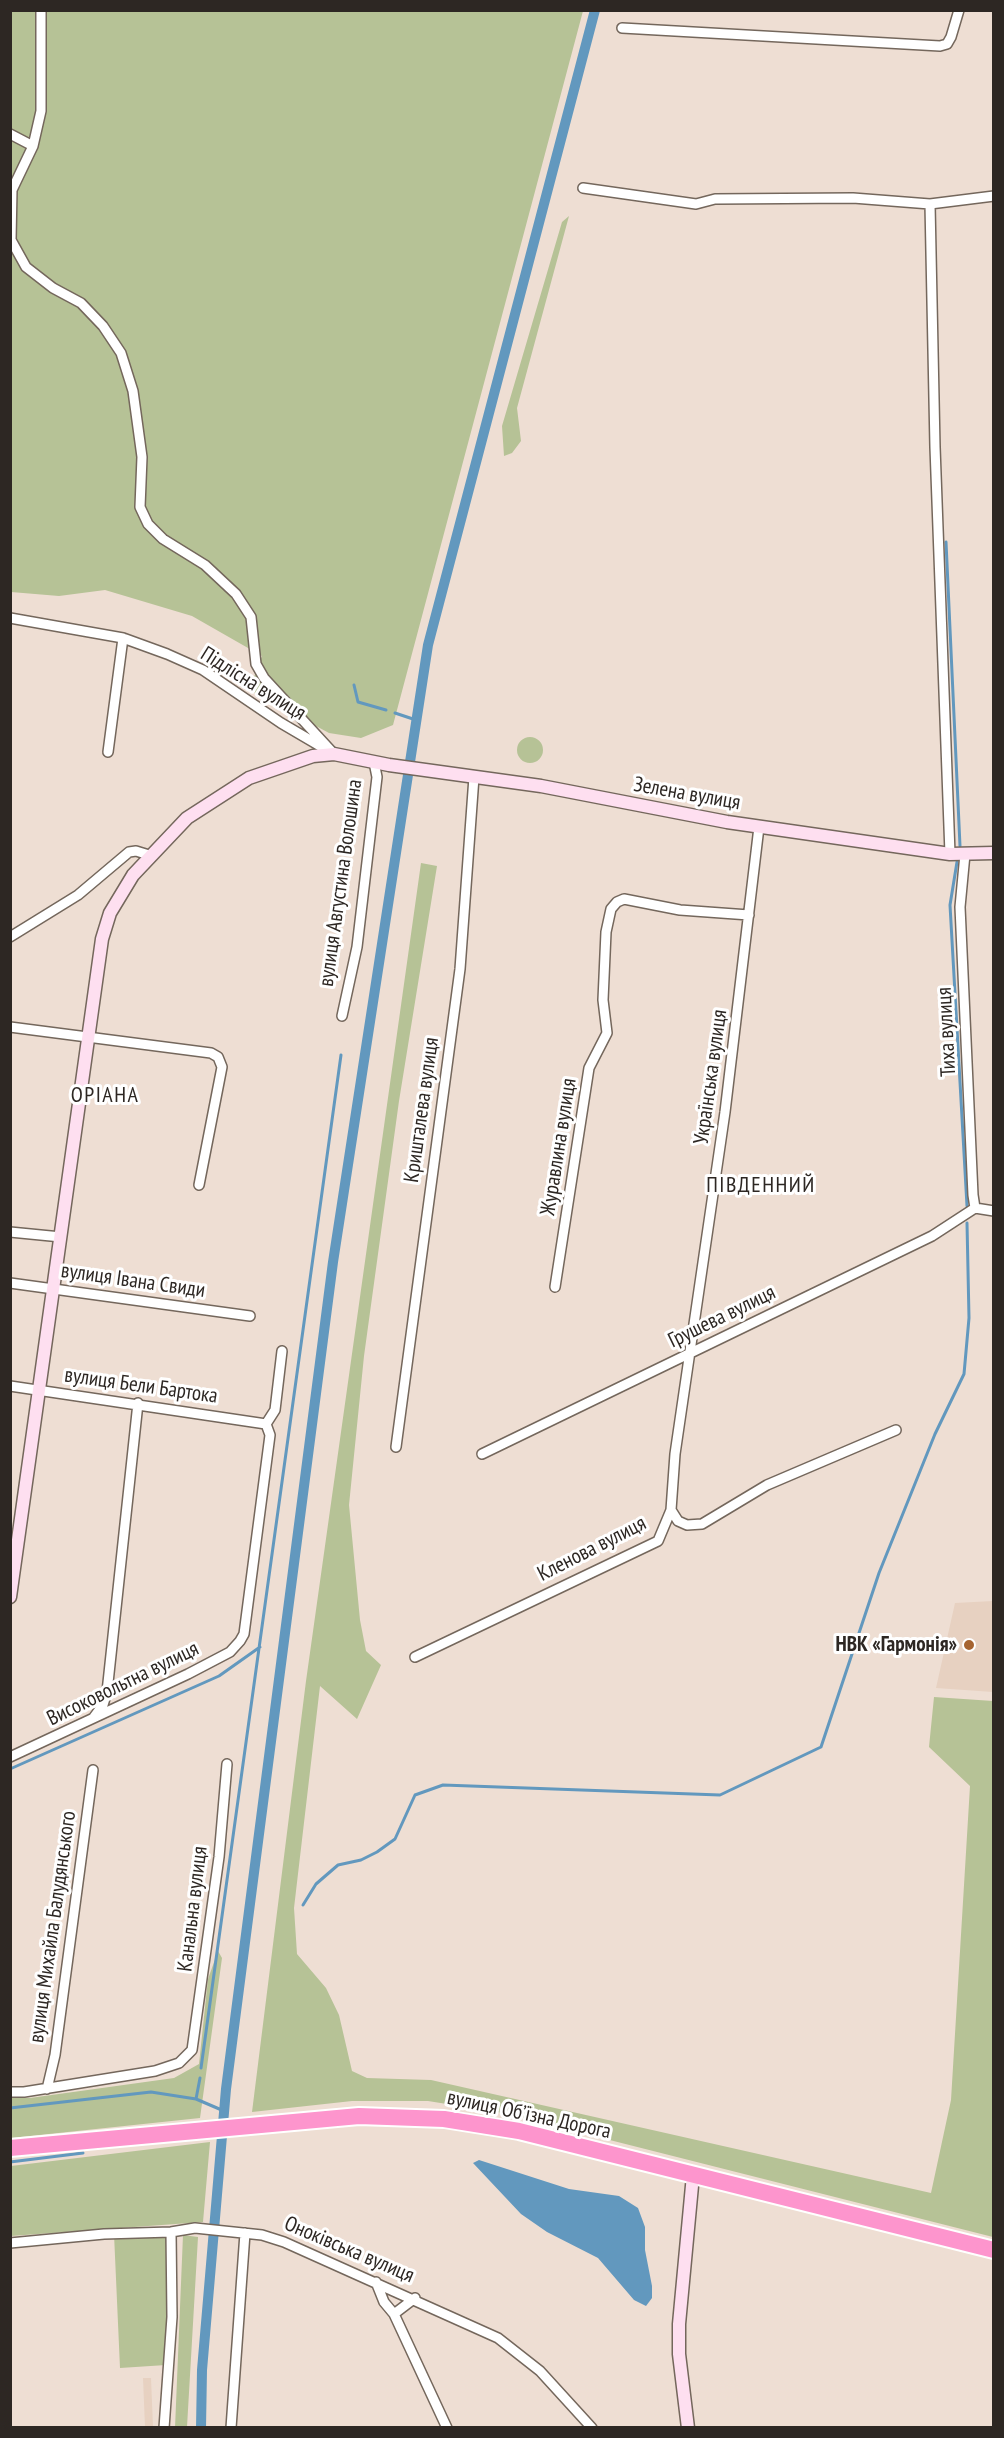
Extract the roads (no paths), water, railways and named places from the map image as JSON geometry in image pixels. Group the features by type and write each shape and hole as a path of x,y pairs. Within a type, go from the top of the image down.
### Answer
{"highway":[{"name":"вулиця Обʼїзна Дорога","path":"10,2148 359,2116 456,2120 519,2131 993,2250"}],"street":[{"path":"41,10 41,111 33,146 12,190 12,240 26,267 53,288 81,303 102,326 121,353 133,391 142,457 140,507 148,524 163,539 205,565 236,594 251,617 256,664 264,678 334,753"},
{"path":"622,28 940,46 947,44 951,37 959,10"},
{"path":"10,134 33,146"},
{"path":"583,188 696,204 715,199 830,198 930,204 993,196"},
{"path":"930,204 934,447 950,854"},
{"name":"Підлісна вулиця","path":"10,618 123,638 203,670 281,723 334,753"},
{"path":"108,752 123,638"},
{"name":"вулиця Августина Волошина","path":"10,1597 41,1390 87,1036 102,939 110,913 119,894 149,855 187,818 234,786 292,763 334,753 374,762 377,777 357,947 342,1016"},
{"name":"Зелена вулиця","path":"374,762 541,786 759,826 950,854 993,853"},
{"name":"Кришталева вулиця","path":"396,1447 460,969 474,777"},
{"name":"Українська вулиця","path":"671,1510 675,1455 725,1112 759,826"},
{"path":"10,937 78,896 129,852 136,851 149,855"},
{"name":"Тиха вулиця","path":"965,854 960,907 975,1208"},
{"name":"Журавлина вулиця","path":"555,1287 589,1068 608,1033 603,1000 606,932 611,909 617,902 624,899 680,910 749,915"},
{"path":"10,1027 211,1053 218,1057 222,1067 199,1185"},
{"path":"975,1208 993,1211"},
{"name":"Грушева вулиця","path":"482,1454 932,1236 975,1208"},
{"path":"10,1232 61,1237"},
{"name":"вулиця Івана Свиди","path":"10,1283 250,1316"},
{"path":"266,1424 275,1410 282,1351"},
{"name":"вулиця Бели Бартока","path":"10,1386 138,1403 266,1424"},
{"path":"93,1718 103,1704 107,1692 138,1403"},
{"name":"Високовольтна вулиця","path":"10,1758 230,1652 244,1634 270,1436 266,1424"},
{"name":"Кленова вулиця","path":"671,1510 678,1521 687,1525 702,1524 767,1485 896,1430"},
{"name":"Кленова вулиця","path":"415,1657 658,1541 671,1510"},
{"name":"Канальна вулиця","path":"47,2089 155,2071 178,2063 194,2044 219,1857 227,1764"},
{"name":"вулиця Михайла Балудянського","path":"47,2089 55,2055 93,1770"},
{"path":"10,2092 47,2089"},
{"path":"688,2427 679,2354 678,2324 693,2175"},
{"name":"Оноківська вулиця","path":"10,2243 104,2234 171,2232 195,2228 232,2230 284,2241 486,2331 515,2349 540,2371 592,2427"},
{"path":"164,2427 172,2316 171,2232"},
{"path":"231,2427 245,2233"},
{"path":"376,2282 384,2301 394,2314 447,2427"},
{"path":"394,2314 415,2298"}],"water":[{"path":"479,2160 569,2189 619,2196 638,2208 645,2227 645,2250 652,2286 652,2298 646,2306 634,2300 598,2258 547,2232 521,2214 473,2163"}],"waterway":[{"path":"201,2428 202,2370 226,2089 333,1262 428,645 595,10"},
{"path":"946,542 960,846"},
{"path":"354,685 358,702 386,710"},
{"path":"395,713 416,720"},
{"path":"957,862 950,905 967,1206"},
{"path":"201,2068 341,1055"},
{"path":"303,1905 316,1884 338,1865 361,1860 395,1839 415,1795 443,1785 720,1795 821,1747 879,1573 935,1434 964,1374 969,1318 967,1223"},
{"path":"10,1769 219,1676 260,1647"},
{"path":"196,2099 200,2078"},
{"path":"10,2108 151,2092 196,2099 224,2111"},
{"path":"10,2162 83,2153"}],"place":[{"name":"НВК «Гармонія»","path":"969,1645"}],"district":[{"name":"ОРІАНА","path":"105,1096"},
{"name":"ПІВДЕННИЙ","path":"761,1186"}]}
